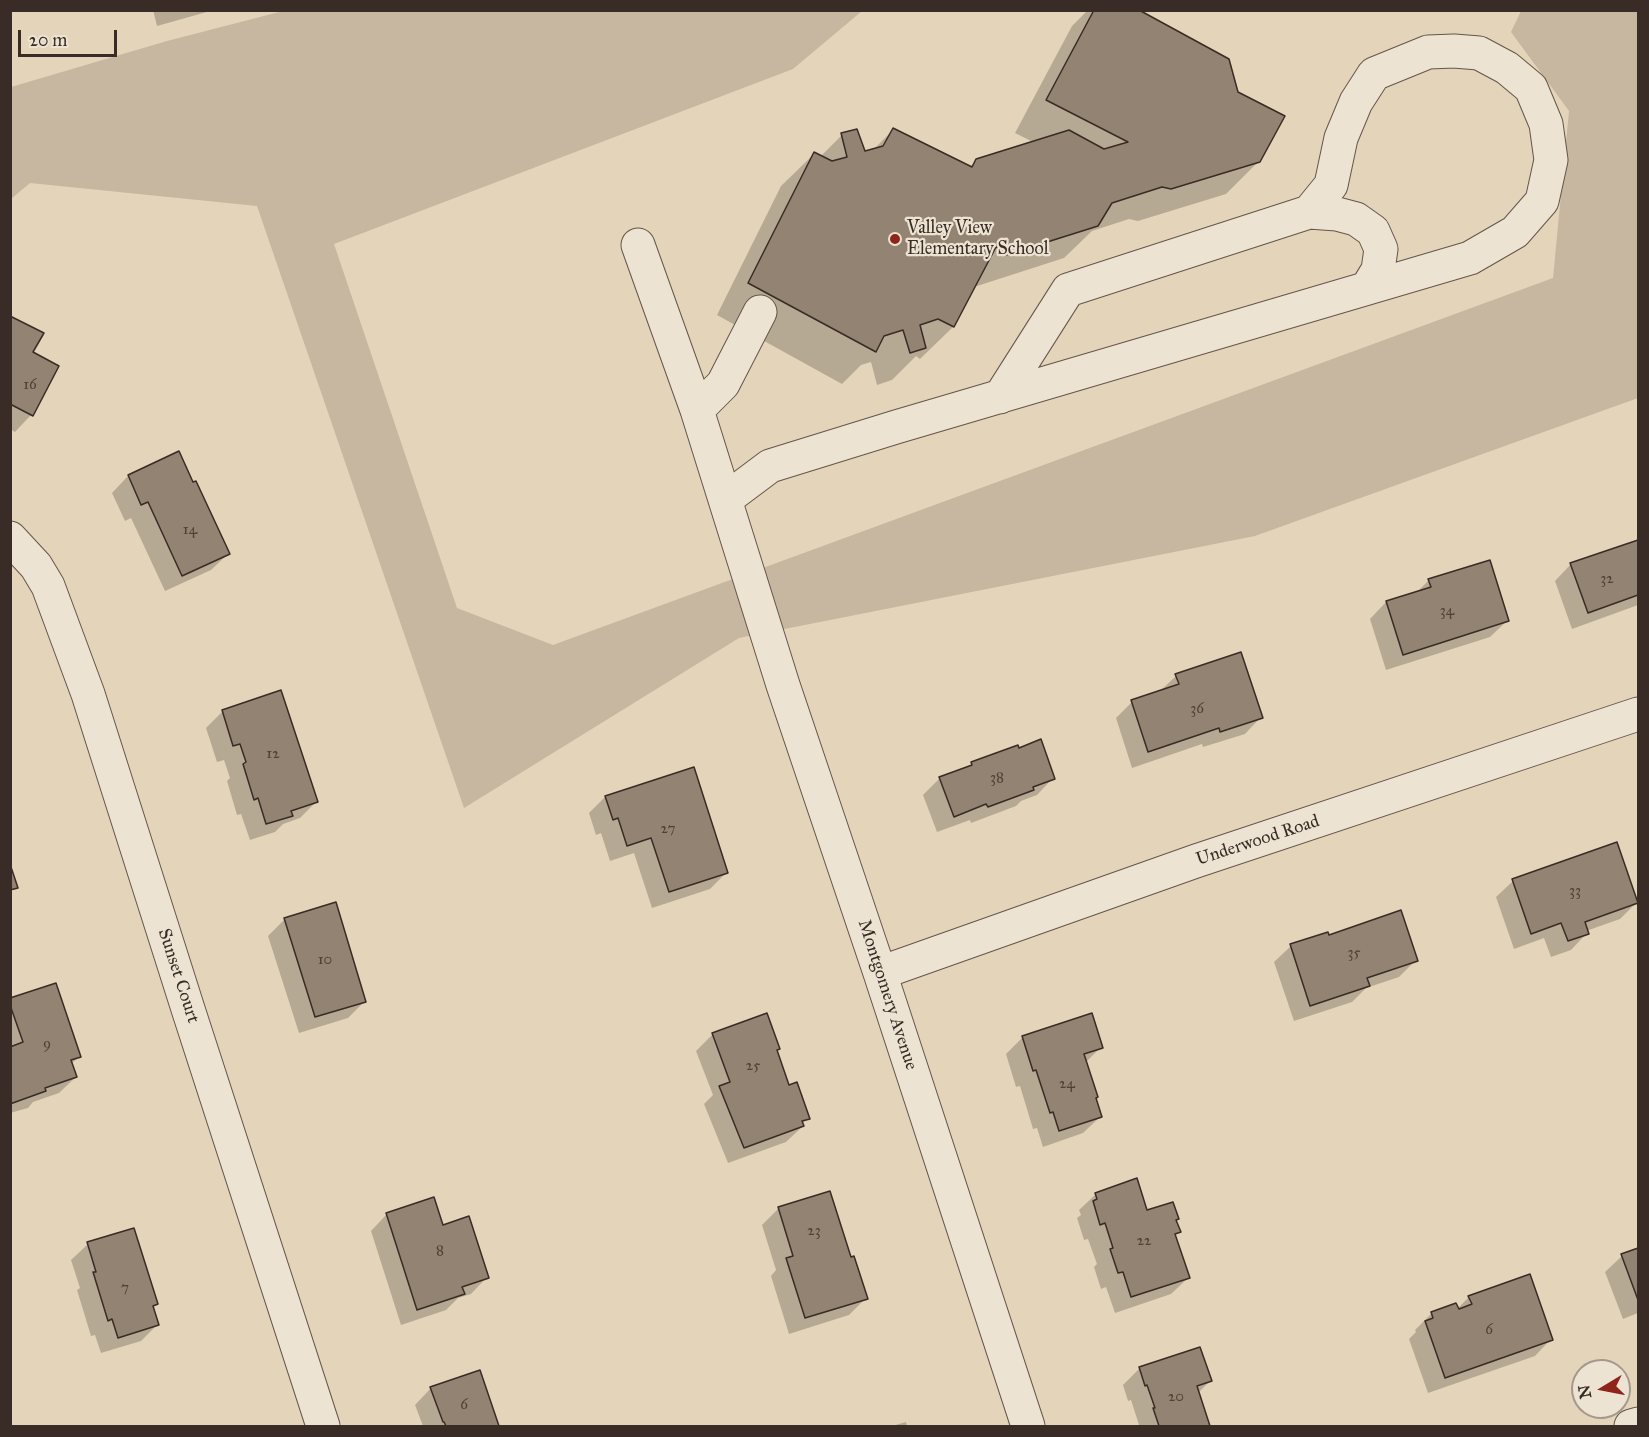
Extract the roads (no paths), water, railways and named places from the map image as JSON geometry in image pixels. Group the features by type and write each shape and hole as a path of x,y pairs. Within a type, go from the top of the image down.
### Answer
{"street":[{"path":"726,499 770,466 1470,258 1515,232 1542,201 1551,160 1546,124 1531,88 1507,68 1479,53 1428,52 1374,74 1356,102 1341,138 1331,185 1309,212"},
{"path":"1000,397 1068,291 1309,212 1337,214 1356,219 1373,231 1381,249 1378,270 1366,288"},
{"name":"Montgomery Avenue","path":"638,244 697,410 783,685 1028,1426"},
{"path":"697,410 723,384 760,312"},
{"name":"Sunset Court","path":"10,538 36,566 48,586 88,694 323,1426"},
{"name":"Underwood Road","path":"880,974 1196,861 1638,714"},
{"path":"1631,1426 1638,1424"}],"place":[{"name":"Valley View Elementary School","path":"895,239"}]}
